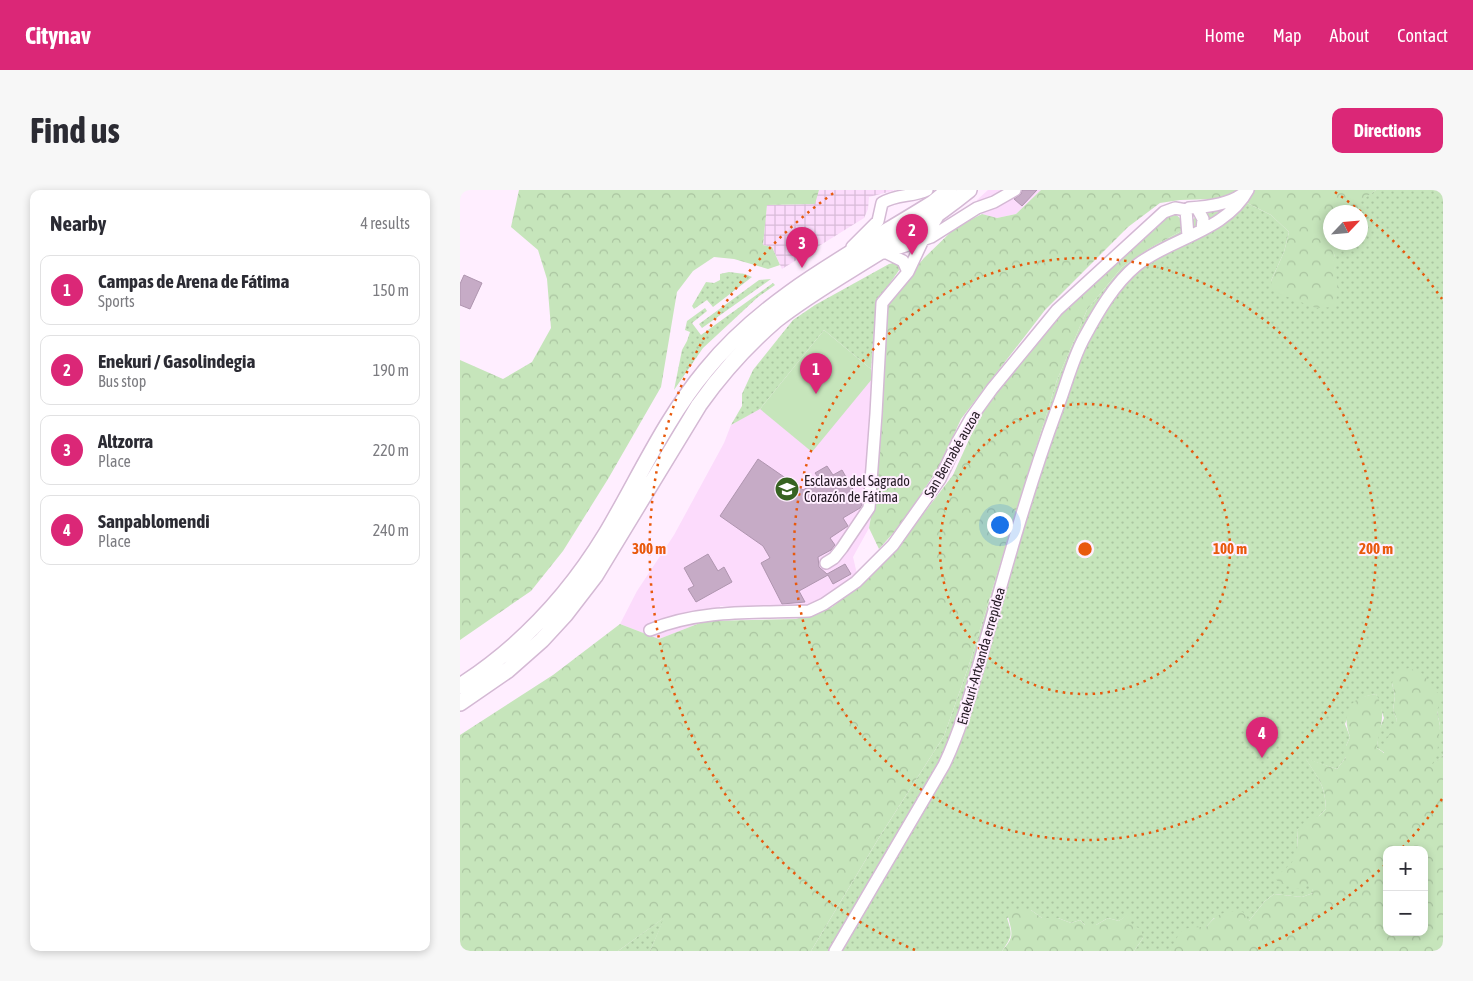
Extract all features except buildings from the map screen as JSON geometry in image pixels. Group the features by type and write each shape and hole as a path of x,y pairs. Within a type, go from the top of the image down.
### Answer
{"main road":[{"path":"460,686 513,646 565,592 605,536 671,420 711,364 738,335 798,286 924,208 949,190"},
{"path":"460,703 508,670 542,640 565,615 595,576 699,404 740,354 776,321 806,298 882,253 940,213 969,190"}],"street":[{"path":"835,263 878,221 882,203 889,198 917,195 927,190"},
{"path":"882,253 931,237 977,208 994,202 1015,190"},
{"name":"San Bernabé auzoa","path":"650,630 680,619 700,615 809,611 824,604 856,582 893,545 940,479 971,418 1057,310 1164,212 1175,208 1190,213 1227,202 1248,191"},
{"name":"Enekuri-Artxanda errepidea","path":"835,951 944,765 953,746 1036,465 1082,341 1100,308 1137,265 1158,251 1202,230 1224,216 1243,199 1248,191"},
{"path":"826,563 834,558 842,548 869,508 876,414 880,309 882,303 908,272 923,240 940,213"},
{"path":"1188,236 1190,213 1203,219 1202,230"},
{"path":"882,253 903,261 908,272"}],"shaded area":[{"path":"819,190 896,190 869,197 868,209 864,218 782,269 772,247 763,245 767,205 814,204"},
{"path":"988,190 1041,190 1016,214 997,218 982,214 977,200"},
{"name":"Esclavas del Sagrado Corazón de Fátima","path":"871,369 872,379 880,383 873,505 869,528 853,557 857,574 813,604 755,609 720,606 719,621 705,621 659,639 620,624 637,591 674,535 724,443 731,425 760,408"}],"green space":[{"path":"519,190 819,190 815,204 767,205 763,245 772,247 780,265 768,269 734,259 714,257 693,271 677,292 661,387 608,479 563,551 531,591 460,640 460,360 503,379 532,362 551,328 547,279 538,250 511,227"},
{"path":"1041,190 1376,190 1361,201 1360,205 1323,205 1323,250 1337,250 1334,265 1338,291 1334,307 1316,308 1275,292 1271,281 1284,252 1289,232 1271,215 1231,195 1213,199 1160,203 1128,227 1045,310 961,419 940,465 904,521 879,549 869,528 873,505 883,306 924,258 956,227 982,214 997,218 1016,214"},
{"path":"1376,190 1443,190 1443,755 1430,768 1440,726 1437,711 1392,683 1395,696 1393,710 1397,720 1385,753 1377,748 1378,733 1384,718 1376,694 1363,697 1353,707 1345,724 1350,737 1346,746 1346,757 1337,769 1306,759 1322,787 1326,809 1319,816 1297,830 1298,853 1288,882 1312,884 1313,893 1302,897 1274,894 1264,902 1249,921 1214,918 1206,927 1170,951 1134,951 1143,938 1129,924 1129,914 1119,921 1108,918 1096,925 1085,925 1080,920 1071,923 1058,918 1042,918 1031,910 1007,918 1010,936 1002,951 811,951 880,836 944,736 969,665 1057,380 1087,310 1122,267 1150,248 1183,230 1213,199 1231,195 1271,215 1289,232 1284,252 1271,281 1338,290 1334,264 1336,250 1368,250 1368,205 1360,205 1360,201"},
{"path":"1176,215 1181,219 1183,230 1150,248 1122,267 1087,310 1057,380 969,665 944,736 880,836 811,951 650,951 664,918 618,951 460,951 460,735 553,675 620,624 659,639 705,621 796,619 832,607 872,575 898,547 953,475 983,409 1064,310 1153,228 1170,216"},
{"path":"898,262 902,266 876,303 871,369 824,330 760,409 731,425 742,406 742,394 753,370 793,320 815,305 889,264"},
{"path":"729,272 752,277 713,307 707,300 694,309 692,306 706,282 714,283 720,280 720,274"},
{"path":"771,279 702,328 699,324 759,280"},
{"path":"773,283 775,285 758,297 703,348 674,390 682,350 690,332 685,330 687,321 705,308 707,311 692,323 701,335"},
{"path":"824,330 871,369 872,379 812,452 760,409"},
{"path":"1409,668 1423,674 1441,697 1437,711 1440,726 1437,755 1431,766 1443,755 1443,951 1170,951 1182,931 1206,927 1218,916 1226,912 1243,912 1249,921 1264,902 1274,894 1302,897 1313,893 1311,884 1297,889 1288,883 1280,883 1274,878 1291,863 1296,854 1297,830 1308,818 1319,816 1326,809 1322,787 1305,758 1337,769 1346,757 1346,746 1350,737 1346,720 1350,707 1359,698 1376,694 1380,701 1382,715 1377,748 1384,753 1384,744 1397,720 1393,710 1395,696 1392,683 1397,672"},
{"path":"1015,909 1031,910 1042,918 1058,918 1071,923 1080,920 1085,925 1096,925 1108,918 1119,921 1129,913 1129,924 1141,929 1143,938 1134,951 1002,951 1009,943 1011,937 1008,911"},
{"path":"665,917 650,951 618,951"}],"place":[{"name":"Enekuri / Gasolindegia","path":"912,255"},
{"name":"Altzorra","path":"802,268"},
{"name":"Campas de Arena de Fátima","path":"816,394"},
{"name":"Esclavas del Sagrado Corazón de Fátima","path":"787,489"},
{"name":"Sanpablomendi","path":"1262,758"}]}
